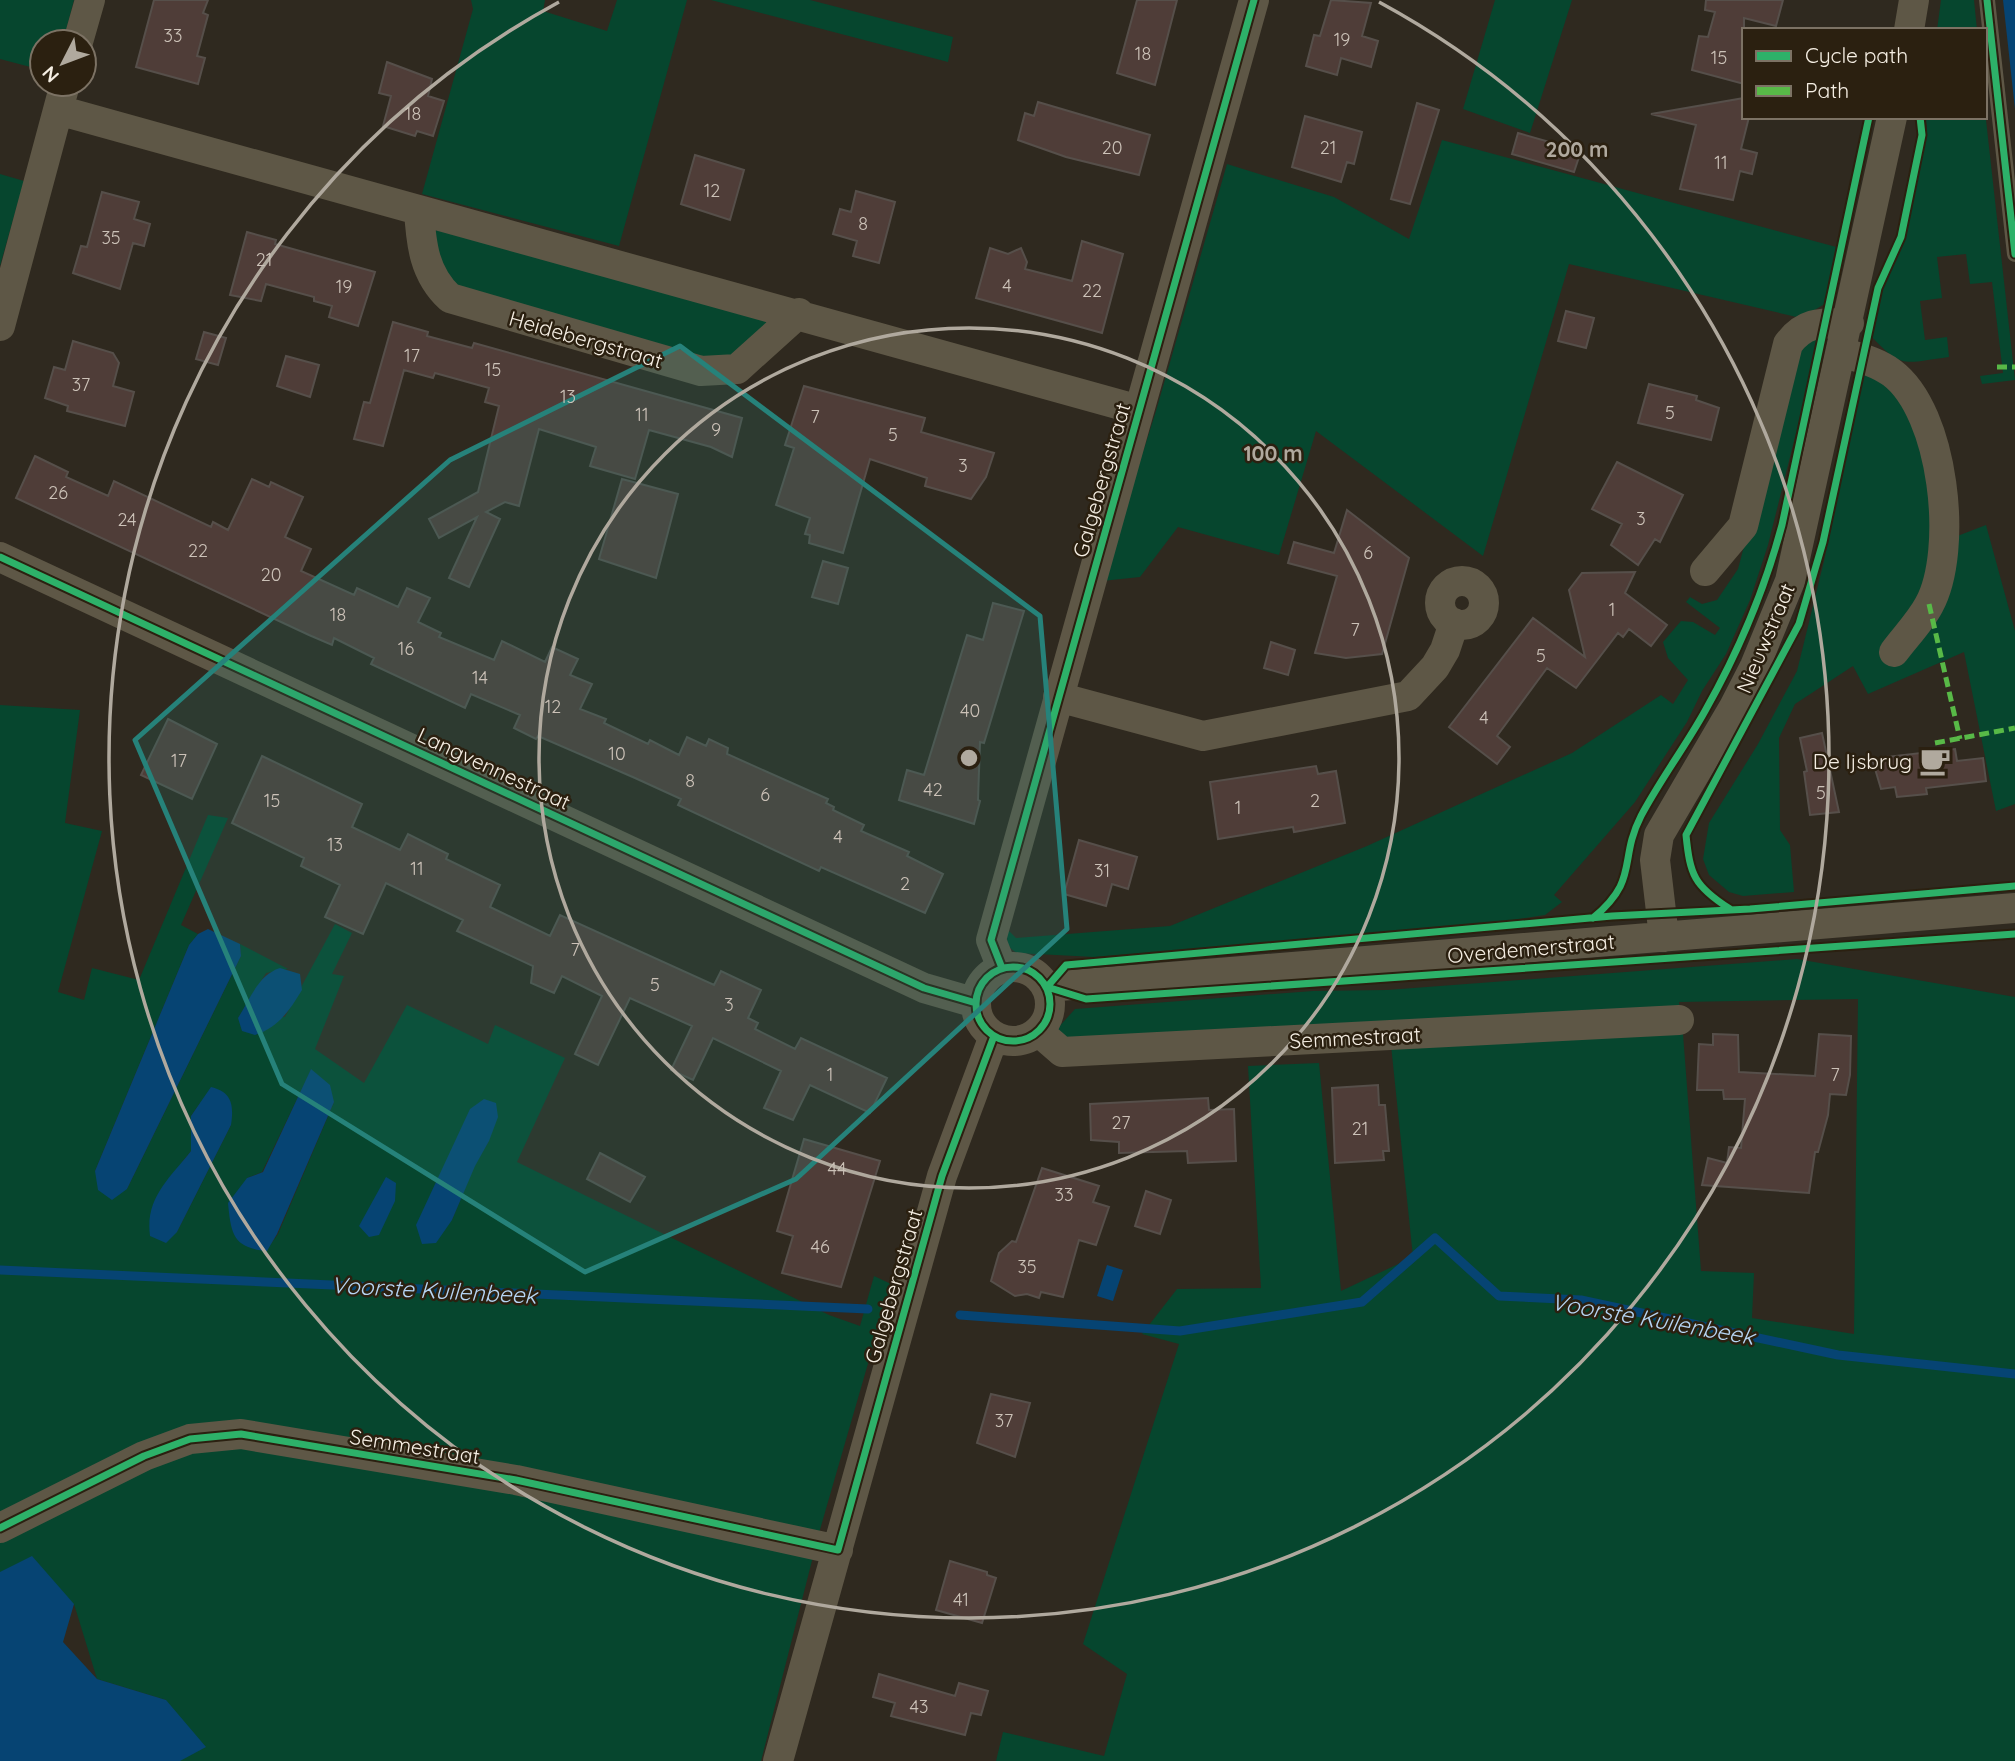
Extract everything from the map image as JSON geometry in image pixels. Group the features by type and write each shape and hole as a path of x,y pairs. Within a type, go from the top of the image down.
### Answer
{"street":[{"path":"82,28 90,0"},
{"name":"Galgebergstraat","path":"1002,968 991,940 1254,0"},
{"path":"1909,28 1914,0"},
{"path":"0,326 62,98"},
{"path":"65,98 419,210 799,313 1139,410"},
{"name":"Nieuwstraat","path":"1664,937 1655,860 1659,835 1750,676 1790,581 1849,323 1892,119"},
{"name":"Heidebergstraat","path":"419,210 421,239 428,268 437,287 450,299 701,371 737,369 799,313"},
{"path":"1705,571 1743,526 1788,344 1806,326 1818,322 1849,323"},
{"path":"1842,353 1866,359 1893,373 1916,402 1935,453 1945,521 1940,568 1929,604 1894,652"},
{"name":"Langvennestraat","path":"0,557 924,988 976,1003"},
{"path":"1058,697 1203,736 1257,726 1408,696 1435,667 1445,650 1454,623"},
{"name":"Overdemerstraat","path":"1047,987 2015,908"},
{"path":"1002,968 1028,969 1047,987 1050,1011 1039,1032 1025,1039 1009,1041 994,1036 978,1016 976,1003 979,988 989,976 1002,968"},
{"name":"Semmestraat","path":"1039,1032 1062,1052 1679,1020"},
{"name":"Galgebergstraat","path":"778,1761 942,1176 994,1036"},
{"name":"Semmestraat","path":"0,1528 144,1456 190,1439 241,1434 516,1480 838,1550"}],"lane":[{"path":"1987,0 2015,254"}],"highlighted area":[{"path":"680,346 1040,616 1067,929 796,1179 585,1272 282,1084 135,740 450,460"}],"green space":[{"path":"0,0 74,0 67,28 28,28 28,66 0,59"},
{"path":"471,0 545,0 543,11 607,31 617,0 687,0 619,246 422,194 473,9"},
{"path":"711,0 810,0 953,37 948,62"},
{"path":"1495,0 1572,0 1530,133 1463,109"},
{"path":"1941,0 1974,0 1977,28 1937,28"},
{"path":"1926,119 1986,119 2015,380 1982,384 1980,376 2003,373 1992,282 1970,284 1966,254 1937,257 1942,298 1920,301 1925,340 1947,337 1949,357 1912,362 1897,359 1869,334 1882,284 1903,245 1927,131"},
{"path":"1442,140 1840,248 1828,302 1801,318 1569,264 1483,556 1316,431 1279,555 1178,527 1140,577 1102,581 1156,411 1227,164 1334,197 1409,239"},
{"path":"0,174 24,181 0,266"},
{"path":"436,230 765,318 767,327 747,350 714,361 467,294 444,277 434,234"},
{"path":"1815,339 1819,341 1768,545 1750,600 1726,654 1702,691 1687,722 1635,802 1554,895 1562,902 1545,915 1470,927 1095,957 1017,953 1009,946 1008,930 1016,938 1170,926 1367,846 1572,753 1661,695 1673,704 1688,680 1668,658 1663,642 1681,621 1693,622 1715,635 1720,628 1686,602 1690,597 1702,604 1717,600 1738,569 1796,349"},
{"path":"1862,375 1882,381 1898,396 1910,418 1925,472 1934,545 1986,525 2015,631 2015,804 1996,811 1964,652 1868,694 1853,666 1795,704 1779,738 1780,830 1790,845 1794,892 1743,896 1729,892 1709,875 1703,859 1709,823 1758,744 1797,671 1824,561"},
{"path":"0,705 80,710 65,823 102,831 58,992 84,1000 92,968 139,980 208,815 228,818 181,925 198,934 189,945 95,1171 127,1189 241,956 240,944 288,969 266,973 238,1018 285,1017 335,924 352,933 332,974 344,976 315,1049 364,1083 407,1005 488,1044 495,1025 565,1058 517,1162 829,1315 860,1326 874,1276 891,1284 819,1533 761,1761 117,1761 166,1700 97,1679 74,1604 0,1600","holes":["311,1070 334,1102 278,1234 266,1251 247,1178 262,1172","200,1103 231,1125 177,1232 182,1162 191,1151 191,1116","489,1141 474,1166 452,1220 417,1225 441,1173"]},
{"path":"1797,959 2015,997 2015,1761 996,1761 1003,1732 1104,1756 1127,1674 1083,1644 1179,1344 1142,1334 1177,1289 1261,1288 1248,1066 1319,1063 1341,1291 1413,1257 1391,1045 1683,1034 1701,1271 1754,1273 1752,1318 1854,1334 1858,999 1679,1002 1680,1012 1067,1040 1057,1029 1075,1009 1313,991 1387,990"}],"water":[{"path":"2003,0 2015,0 2015,109"},
{"path":"208,929 240,944 241,956 127,1189 112,1200 98,1190 95,1171 189,945 198,934"},
{"path":"280,968 300,974 302,990 288,1011 271,1028 255,1035 242,1031 238,1018 251,996 266,976"},
{"path":"311,1069 330,1085 334,1102 277,1234 267,1251 247,1247 236,1238 228,1203 247,1178 263,1172"},
{"path":"211,1087 223,1092 230,1100 231,1125 177,1232 166,1243 150,1236 151,1211 160,1190 191,1151 191,1116"},
{"path":"484,1099 496,1103 498,1117 489,1141 452,1220 436,1243 422,1244 416,1225 470,1109"},
{"path":"386,1177 396,1183 395,1201 379,1235 369,1237 359,1226"},
{"path":"1107,1265 1123,1270 1113,1301 1097,1296"},
{"path":"32,1556 74,1604 63,1642 97,1679 166,1700 206,1747 180,1761 0,1761 0,1572"}],"building":[{"path":"154,0 208,0 203,13 208,15 197,56 205,58 198,84 136,67"},
{"path":"1137,0 1177,0 1155,85 1117,73"},
{"path":"1331,0 1371,3 1362,36 1378,41 1371,67 1341,58 1337,75 1306,66 1314,35 1320,36"},
{"path":"1706,0 1783,0 1776,26 1744,18 1742,83 1692,70 1699,36 1708,37 1715,12 1705,10"},
{"path":"387,62 432,79 428,96 444,101 433,136 417,131 415,136 383,126 391,96 379,93"},
{"path":"1742,98 1742,119 1748,119 1741,149 1757,153 1752,174 1740,171 1733,200 1680,189 1696,125 1651,114"},
{"path":"1038,102 1150,135 1139,175 1066,157 1018,140 1025,113 1034,116"},
{"path":"1417,103 1439,110 1410,204 1391,199"},
{"path":"1305,116 1362,132 1354,164 1347,162 1341,182 1292,167"},
{"path":"1518,133 1581,151 1574,172 1512,154"},
{"path":"695,155 744,170 730,220 681,204"},
{"path":"856,191 895,202 879,263 853,256 857,241 833,234 840,209 851,212"},
{"path":"102,192 139,202 134,219 150,224 144,246 133,243 120,289 73,273 81,246 87,247"},
{"path":"247,232 276,240 275,244 375,272 358,326 329,317 332,306 314,301 314,297 266,284 261,301 230,295"},
{"path":"1082,241 1123,254 1102,333 976,298 990,248 1008,254 1021,248 1027,262 1025,269 1072,281"},
{"path":"1566,311 1594,318 1586,348 1558,341"},
{"path":"393,322 428,332 427,336 472,348 474,343 742,418 732,457 711,447 649,430 635,479 590,466 596,447 539,429 519,506 505,502 486,512 500,519 469,587 449,578 477,517 439,538 429,519 478,492 499,406 485,402 489,388 435,373 433,378 404,370 383,446 354,439 364,402 370,403"},
{"path":"204,332 226,338 218,365 196,359"},
{"path":"73,341 113,353 119,363 113,386 134,392 125,426 67,411 68,406 45,398 54,367 65,370"},
{"path":"286,356 319,365 310,397 277,386"},
{"path":"1649,384 1697,396 1696,400 1719,408 1711,440 1638,423"},
{"path":"804,386 925,418 921,432 994,453 986,477 971,499 925,486 927,478 870,459 843,553 809,543 810,535 805,534 810,518 776,505 794,448 785,445"},
{"path":"35,456 68,472 66,477 108,496 114,481 211,527 213,522 228,530 252,479 269,487 271,482 303,497 285,537 311,549 301,571 354,595 357,588 398,607 407,588 430,598 418,622 441,633 439,637 494,660 502,641 545,662 552,647 578,659 570,675 592,684 580,709 606,719 604,723 648,744 650,740 679,755 687,737 706,746 709,739 728,748 727,754 828,799 826,803 834,807 833,810 864,825 861,831 909,852 907,856 943,874 925,913 821,867 819,871 678,805 681,799 538,736 536,739 514,728 520,715 471,694 465,708 371,664 374,658 334,638 332,645 309,635 16,498"},
{"path":"1617,462 1683,495 1660,542 1655,539 1638,565 1611,545 1622,524 1592,509"},
{"path":"622,479 678,494 656,578 599,559"},
{"path":"1347,510 1409,558 1382,654 1346,658 1315,653 1337,576 1288,563 1294,542 1334,553"},
{"path":"823,561 848,568 838,604 812,597"},
{"path":"1635,572 1625,593 1667,625 1651,646 1629,629 1623,637 1618,633 1576,688 1547,668 1497,736 1510,747 1497,764 1449,727 1533,618 1585,657 1569,590 1582,573"},
{"path":"993,603 1024,611 984,743 980,742 980,801 974,824 899,800 907,770 924,775 967,635 983,640"},
{"path":"1271,642 1295,650 1288,675 1264,668"},
{"path":"168,719 217,744 192,799 141,775"},
{"path":"1822,733 1839,812 1810,815 1804,772 1807,771 1800,738"},
{"path":"1955,749 1957,761 1983,758 1986,781 1926,788 1927,794 1897,797 1895,787 1881,789 1873,762 1887,760 1886,757"},
{"path":"262,756 362,804 352,827 400,850 408,834 448,854 446,859 500,885 490,907 550,936 560,915 714,985 721,971 761,990 748,1018 758,1023 755,1029 795,1049 801,1038 887,1078 870,1113 810,1085 793,1120 764,1108 781,1071 713,1038 693,1080 671,1070 692,1026 630,998 598,1065 575,1054 602,996 562,976 554,993 531,983 533,966 457,931 463,920 386,883 363,934 325,917 340,885 301,866 304,858 232,823"},
{"path":"1316,766 1318,774 1336,771 1345,823 1294,832 1293,827 1218,839 1210,782"},
{"path":"1079,840 1137,857 1128,889 1112,884 1106,906 1064,894"},
{"path":"1713,1034 1738,1035 1739,1072 1815,1076 1819,1034 1851,1036 1850,1075 1846,1095 1830,1094 1828,1115 1818,1152 1815,1152 1809,1193 1702,1185 1708,1158 1727,1163 1729,1147 1741,1148 1745,1099 1724,1099 1723,1090 1697,1090 1699,1044 1713,1045"},
{"path":"1378,1085 1379,1105 1385,1105 1389,1151 1383,1151 1384,1160 1335,1163 1332,1088"},
{"path":"1208,1098 1209,1110 1234,1109 1236,1161 1188,1163 1187,1151 1119,1153 1119,1142 1091,1140 1090,1104"},
{"path":"804,1139 880,1161 841,1287 782,1273 793,1236 777,1231"},
{"path":"600,1153 645,1177 630,1202 587,1179"},
{"path":"1042,1168 1099,1186 1093,1202 1109,1207 1096,1245 1079,1240 1063,1297 1041,1292 1039,1298 1027,1294 1015,1296 991,1281 999,1253 1012,1241 1016,1242"},
{"path":"1146,1191 1171,1200 1160,1234 1135,1226"},
{"path":"991,1394 1030,1403 1015,1457 977,1443"},
{"path":"950,1561 987,1572 987,1575 996,1578 982,1623 936,1610"},
{"path":"879,1674 955,1696 959,1683 988,1691 981,1715 971,1713 965,1735 891,1716 895,1703 873,1697"}],"waterway":[{"name":"Voorste Kuilenbeek","path":"960,1315 1180,1331 1362,1302 1435,1238 1499,1296 1581,1300 1838,1355 2015,1374"},
{"name":"Voorste Kuilenbeek","path":"0,1270 868,1309"}],"marked path":[{"path":"1997,367 2015,367"},
{"path":"1929,604 1960,739"},
{"path":"1935,743 2015,728"}],"cycle path":[{"path":"1002,968 991,940 1254,0"},
{"path":"1987,0 2015,254"},
{"path":"1593,918 1617,892 1623,880 1630,845 1641,816 1717,689 1750,621 1767,574 1782,525 1869,119"},
{"path":"1730,909 1708,893 1696,878 1686,835 1799,624 1823,542 1878,288 1901,237 1922,135 1920,119"},
{"path":"0,557 924,988 976,1003"},
{"path":"1047,987 1066,965 1612,916 1750,909 2015,886"},
{"path":"1047,987 1086,999 2015,934"},
{"path":"1013,967 1034,973 1044,983 1050,1004 1044,1025 1034,1035 1013,1041 992,1035 982,1025 976,1004 982,983 992,973 1013,967"},
{"path":"0,1528 144,1456 190,1439 241,1434 516,1480 838,1550 942,1176 994,1036"}],"place":[{"name":"De Ijsbrug","path":"1935,761"}]}
